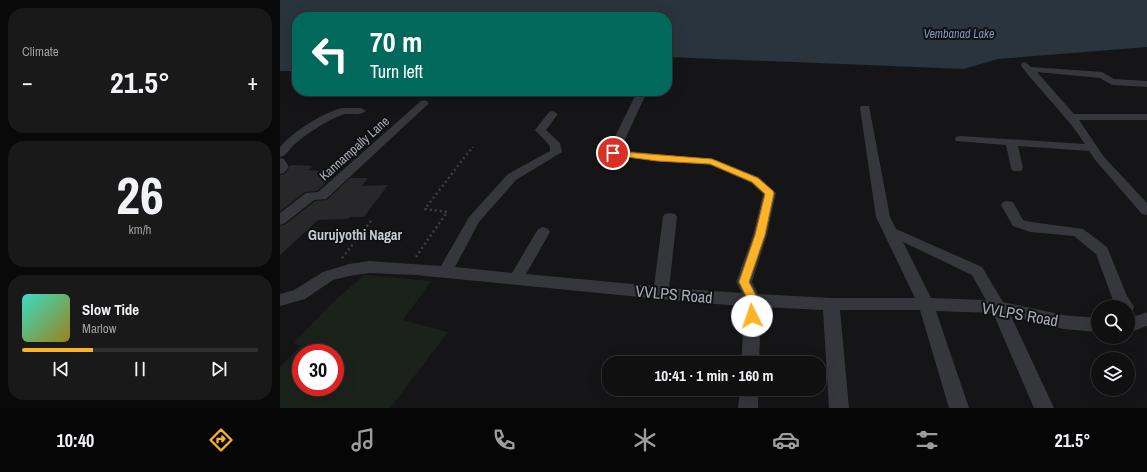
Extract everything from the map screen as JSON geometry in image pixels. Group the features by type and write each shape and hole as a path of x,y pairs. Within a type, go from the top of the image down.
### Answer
{"street":[{"path":"1147,84 1112,82 1102,75 1027,67 1071,117 1100,159 1147,211"},
{"path":"640,96 613,153 712,162 755,180 770,193 760,235 744,282 753,300 750,356"},
{"name":"Kannampally Lane","path":"280,220 311,196 321,196 424,103"},
{"path":"865,108 883,217 926,304 959,408"},
{"path":"280,154 291,142 323,120 342,111 361,111"},
{"path":"444,272 474,220 512,177 556,152 556,145 540,130 553,114"},
{"path":"1071,117 1147,117"},
{"path":"960,139 1093,148"},
{"path":"1011,142 1017,168"},
{"path":"280,161 283,167 280,170"},
{"path":"1008,205 1018,223 1030,227 1078,232 1102,251 1121,300"},
{"path":"661,293 670,217"},
{"path":"516,279 543,232"},
{"path":"891,232 977,271 998,307 1044,408"},
{"name":"VVLPS Road","path":"280,300 299,295 328,276 349,270 369,267 444,272 661,293 753,300 831,304 926,304 998,307 1063,322 1091,324"},
{"path":"831,304 839,408"},
{"path":"748,408 749,396"}],"path":[{"path":"408,269 447,212 425,209 473,147"},
{"path":"328,276 371,221"}],"shaded area":[{"path":"364,275 431,281 403,320 448,332 390,408 280,408 280,367 292,355 292,396 344,396 344,344 294,343 330,305"}],"water":[{"name":"Vembanad Lake","path":"280,0 1147,0 1147,47 998,59 964,69 672,57 672,12 292,12 292,71 280,71"}],"building":[{"path":"291,165 313,166 308,170 331,172 322,179 330,179 317,191 305,192 280,211 280,175 285,174"},
{"path":"350,178 368,178 362,186 388,185 364,217 318,220 280,255 280,226 286,224 315,201 327,200"}],"district":[{"name":"Gurujyothi Nagar","path":"355,235"}],"route":[{"path":"613,153 712,162 755,180 770,193 760,235 744,282 753,300 752,316"}]}
